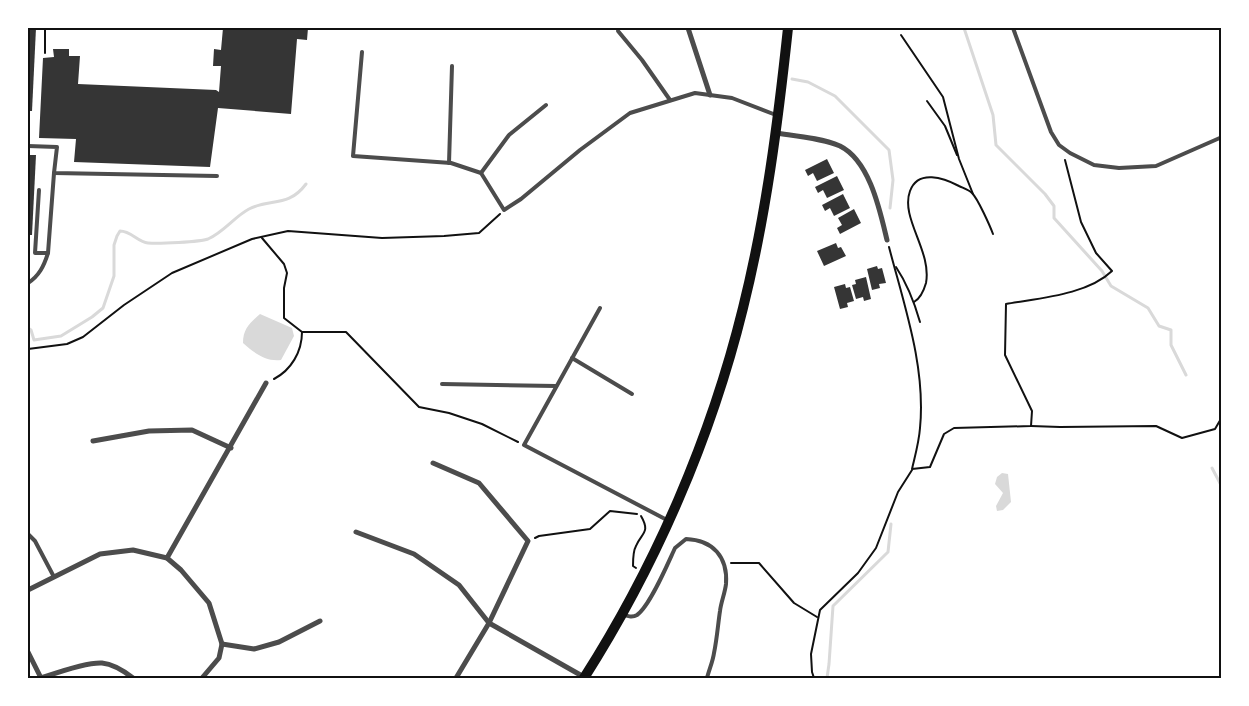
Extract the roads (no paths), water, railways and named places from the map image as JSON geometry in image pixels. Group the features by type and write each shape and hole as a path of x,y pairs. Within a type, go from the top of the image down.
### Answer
{"main road":[{"path":"584,678 622,614 668,521 706,429 737,330 758,236 778,112 787,28"}],"street":[{"path":"688,28 710,95"},
{"path":"775,133 830,142 848,152 860,165 873,189 888,240"},
{"path":"167,558 231,448 266,383"},
{"path":"93,441 149,431 192,430 231,448"},
{"path":"433,463 479,483 528,541 488,623 456,678"},
{"path":"356,532 414,554 459,585 488,623 584,678"},
{"path":"28,590 100,554 133,550 167,558 181,570 209,603 222,644 219,658 202,678"},
{"path":"222,644 254,649 279,642 320,621"},
{"path":"28,652 41,678 73,668 102,663 123,670 133,678"}],"lane":[{"path":"1013,28 1051,132 1059,144 1070,153 1094,165 1119,168 1156,166 1222,137"},
{"path":"618,31 642,60 670,100"},
{"path":"362,52 353,156 449,163 481,173 504,210 521,199 580,150 630,113 695,93 732,98 778,112"},
{"path":"449,163 452,66"},
{"path":"481,173 509,135 546,105"},
{"path":"28,146 56,147 48,254 45,265 34,279 28,283"},
{"path":"54,173 217,176"},
{"path":"39,190 35,252 48,254"},
{"path":"600,308 524,445 668,521"},
{"path":"572,358 632,394"},
{"path":"442,384 556,386"},
{"path":"28,534 35,541 54,576"},
{"path":"622,614 630,617 637,616 652,594 675,548 686,539 705,542 710,545 718,552 724,563 726,584 721,602 714,654 707,678"}],"waterway":[{"path":"964,28 993,115 996,145 1045,194 1054,206 1054,218 1102,271 1111,286 1148,308 1159,326 1171,330 1171,345 1186,375"},
{"path":"792,79 808,82 835,96 889,150 893,180 890,208"},
{"path":"28,328 31,330 34,340 61,336 103,308 114,276 114,245 120,231 124,231 148,243 208,239 249,209 286,200 299,192 306,184"},
{"path":"1212,468 1222,487"},
{"path":"827,678 833,606 888,552 891,524"}]}
